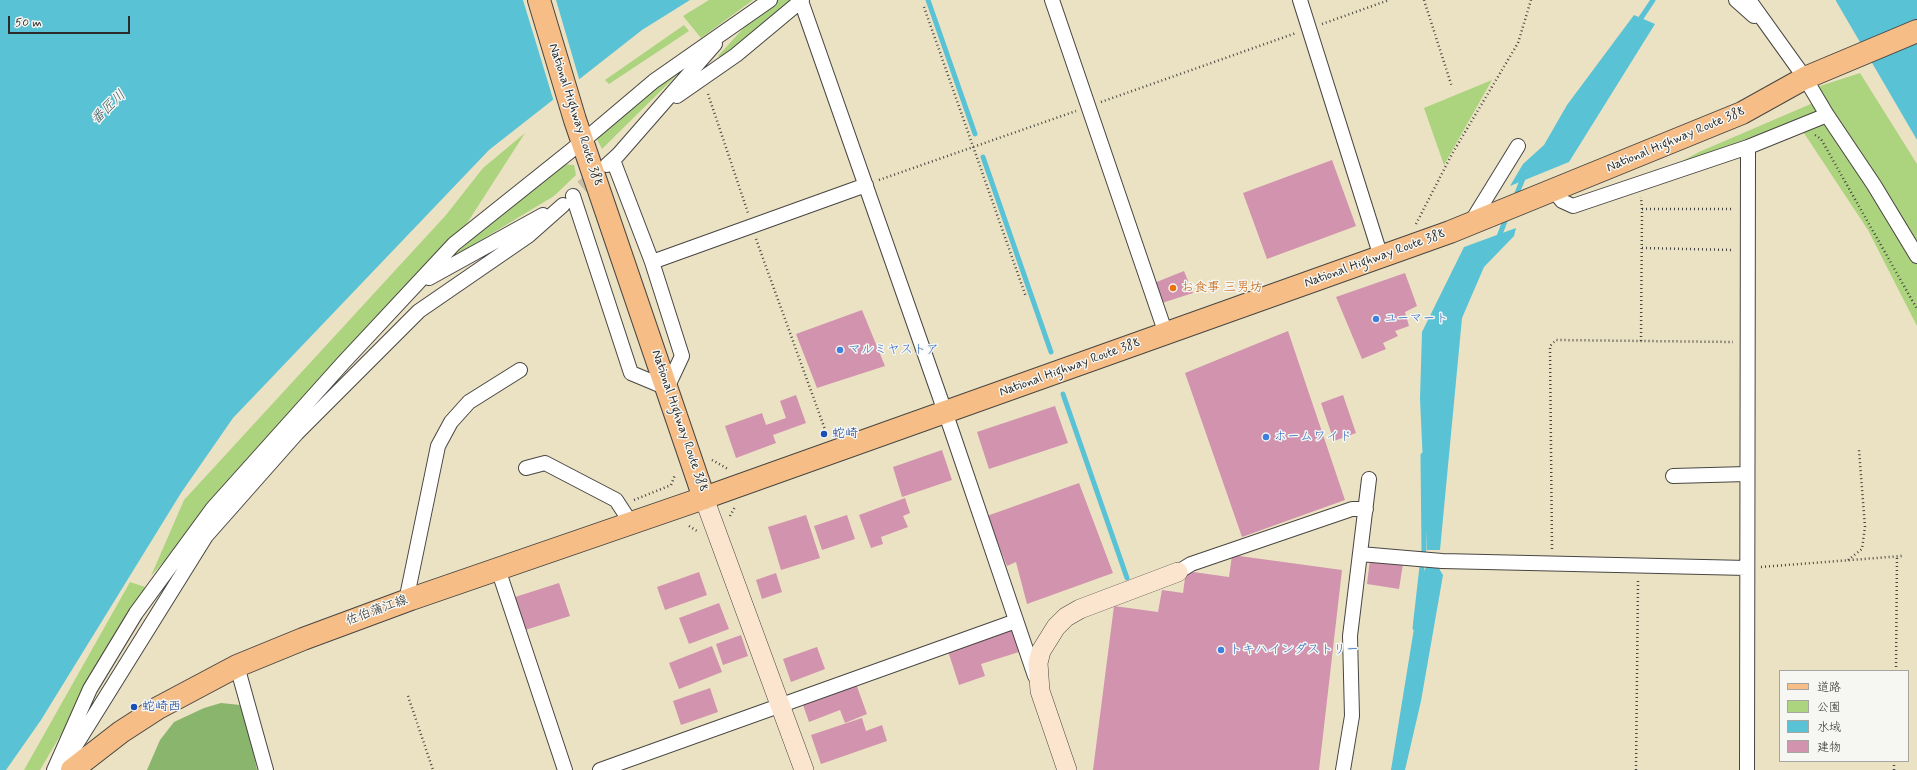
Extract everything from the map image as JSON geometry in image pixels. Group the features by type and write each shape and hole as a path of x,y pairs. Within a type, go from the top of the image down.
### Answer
{"main road":[{"name":"National Highway Route 388","path":"539,0 575,120 704,498 1470,225 1554,192 1742,113 1812,75 1917,31"},
{"name":"佐伯蒲江線","path":"72,770 115,737 158,708 237,666 303,639 406,601 704,498"}],"street":[{"path":"54,770 90,689 136,612 209,514 344,363 454,244 583,141 654,80 770,0"},
{"path":"1052,0 1166,334"},
{"path":"1300,0 1381,257"},
{"path":"1736,0 1771,31 1812,75 1827,115 1874,185 1917,256"},
{"path":"1749,0 1771,31"},
{"path":"658,109 736,55 802,1 946,413 1067,770"},
{"path":"573,196 631,372 667,388 682,356 652,262 610,162 729,28"},
{"path":"1554,192 1562,201 1573,206 1748,147 1827,115"},
{"path":"1470,225 1518,146"},
{"path":"1746,770 1748,147"},
{"path":"652,262 866,185"},
{"path":"416,285 573,196"},
{"path":"60,770 206,536 297,432 419,311 528,236 573,196"},
{"path":"406,601 438,446 451,422 469,402 520,370"},
{"path":"526,468 545,463 616,500 631,523"},
{"path":"1673,476 1747,474"},
{"path":"1343,770 1352,716 1350,636 1369,479"},
{"path":"704,498 804,770"},
{"path":"1040,691 1038,663 1041,650 1056,627 1066,617 1080,609 1178,572 1190,564 1352,509 1366,509"},
{"path":"1360,554 1442,561 1747,568"},
{"path":"498,569 565,770"},
{"path":"600,770 1016,621"},
{"path":"237,666 266,770"}],"path":[{"path":"866,185 1389,0"},
{"path":"1424,0 1452,87"},
{"path":"1402,250 1452,154 1518,43 1531,0"},
{"path":"924,7 1026,296"},
{"path":"708,94 752,226 827,436"},
{"path":"1799,127 1821,139 1917,309"},
{"path":"1637,184 1641,195 1642,209 1641,341"},
{"path":"1642,209 1748,208"},
{"path":"1642,248 1748,250"},
{"path":"1552,564 1550,346 1556,340 1748,342"},
{"path":"1848,560 1862,549 1865,527 1859,450"},
{"path":"1896,670 1897,556"},
{"path":"1747,568 1902,556"},
{"path":"1636,770 1638,566"},
{"path":"408,696 433,770"}],"green space":[{"path":"709,0 753,0 701,38 683,16"},
{"path":"776,0 795,0 722,59 718,56 759,11"},
{"path":"684,25 689,31 609,84 605,80"},
{"path":"694,58 602,149 596,137 605,126"},
{"path":"1860,73 1917,164 1917,326 1868,230 1796,121 1677,164 1699,152 1813,103 1817,87"},
{"path":"1492,80 1444,165 1424,108"},
{"path":"525,133 462,231 151,576 184,500 446,215 483,168"},
{"path":"561,164 574,165 576,175 554,196 448,260"},
{"path":"130,582 145,587 140,600 40,770 24,770"},
{"path":"221,703 240,705 246,717 257,770 147,770 160,740 174,722 204,708"}],"water":[{"name":"番匠川","path":"0,0 690,0 642,30 489,150 233,418 181,493 41,720 6,770 0,770"},
{"path":"1917,0 1917,140 1836,1"},
{"path":"1634,15 1655,24 1569,162 1510,186 1523,164 1544,145 1567,105"},
{"path":"1516,228 1514,236 1484,267 1462,318 1440,550 1427,550 1420,399 1422,332 1464,247"},
{"path":"1426,567 1438,567 1443,575 1421,701 1405,770 1391,770 1423,573"}],"pier":[{"path":"523,0 556,0 580,82 554,102"}],"building":[{"path":"1332,160 1356,226 1267,259 1243,193"},
{"name":"お食事 三男坊","path":"1184,271 1193,293 1162,303 1154,283"},
{"name":"ユーマート","path":"1405,273 1417,306 1405,312 1409,326 1395,331 1398,336 1383,343 1386,349 1362,359 1336,297"},
{"name":"マルミヤストア","path":"862,310 885,366 817,388 796,334"},
{"name":"ホームワイド","path":"1288,331 1345,500 1242,537 1185,373"},
{"path":"796,395 806,423 773,435 776,443 736,458 725,426 762,413 766,425 786,418 780,401"},
{"path":"1343,395 1356,433 1334,441 1321,403"},
{"path":"1055,406 1068,443 989,469 977,432"},
{"path":"942,450 952,480 902,497 893,467"},
{"path":"1079,483 1113,573 1027,604 1016,562 1007,566 987,516"},
{"path":"905,498 910,513 903,516 908,527 881,537 883,544 871,548 859,515"},
{"path":"806,515 820,558 781,570 768,527"},
{"path":"847,515 855,539 822,550 814,526"},
{"name":"トキハインダストリー","path":"1232,555 1342,570 1319,770 1093,770 1114,606 1158,612 1162,590 1183,593 1186,571 1229,577"},
{"path":"1370,559 1403,564 1399,589 1367,584"},
{"path":"699,572 707,595 665,610 657,587"},
{"path":"776,573 782,592 762,599 756,580"},
{"path":"559,583 570,616 522,631 512,598"},
{"path":"719,603 729,629 689,644 679,618"},
{"path":"1011,627 1019,652 981,664 985,676 959,685 947,648"},
{"path":"741,635 748,656 723,665 716,644"},
{"path":"712,646 722,672 679,689 669,663"},
{"path":"817,647 825,669 791,682 783,659"},
{"path":"855,681 867,714 845,723 840,710 809,722 802,702"},
{"path":"710,688 718,712 681,725 673,701"},
{"path":"862,718 866,731 882,725 887,741 821,764 811,735"}],"waterway":[{"path":"928,0 975,134"},
{"path":"1637,24 1653,0"},
{"path":"983,157 1051,352"},
{"path":"1515,198 1524,176"},
{"path":"1498,239 1507,216"},
{"path":"1063,394 1127,578"},
{"path":"1415,628 1424,549 1423,455"}],"tunnel":[{"path":"582,187 600,171"}],"place":[{"name":"お食事 三男坊","path":"1173,288"},
{"name":"ユーマート","path":"1376,319"},
{"name":"マルミヤストア","path":"840,350"},
{"name":"蛇崎","path":"824,434"},
{"name":"ホームワイド","path":"1266,437"},
{"name":"トキハインダストリー","path":"1221,650"},
{"name":"蛇崎西","path":"134,707"}]}
